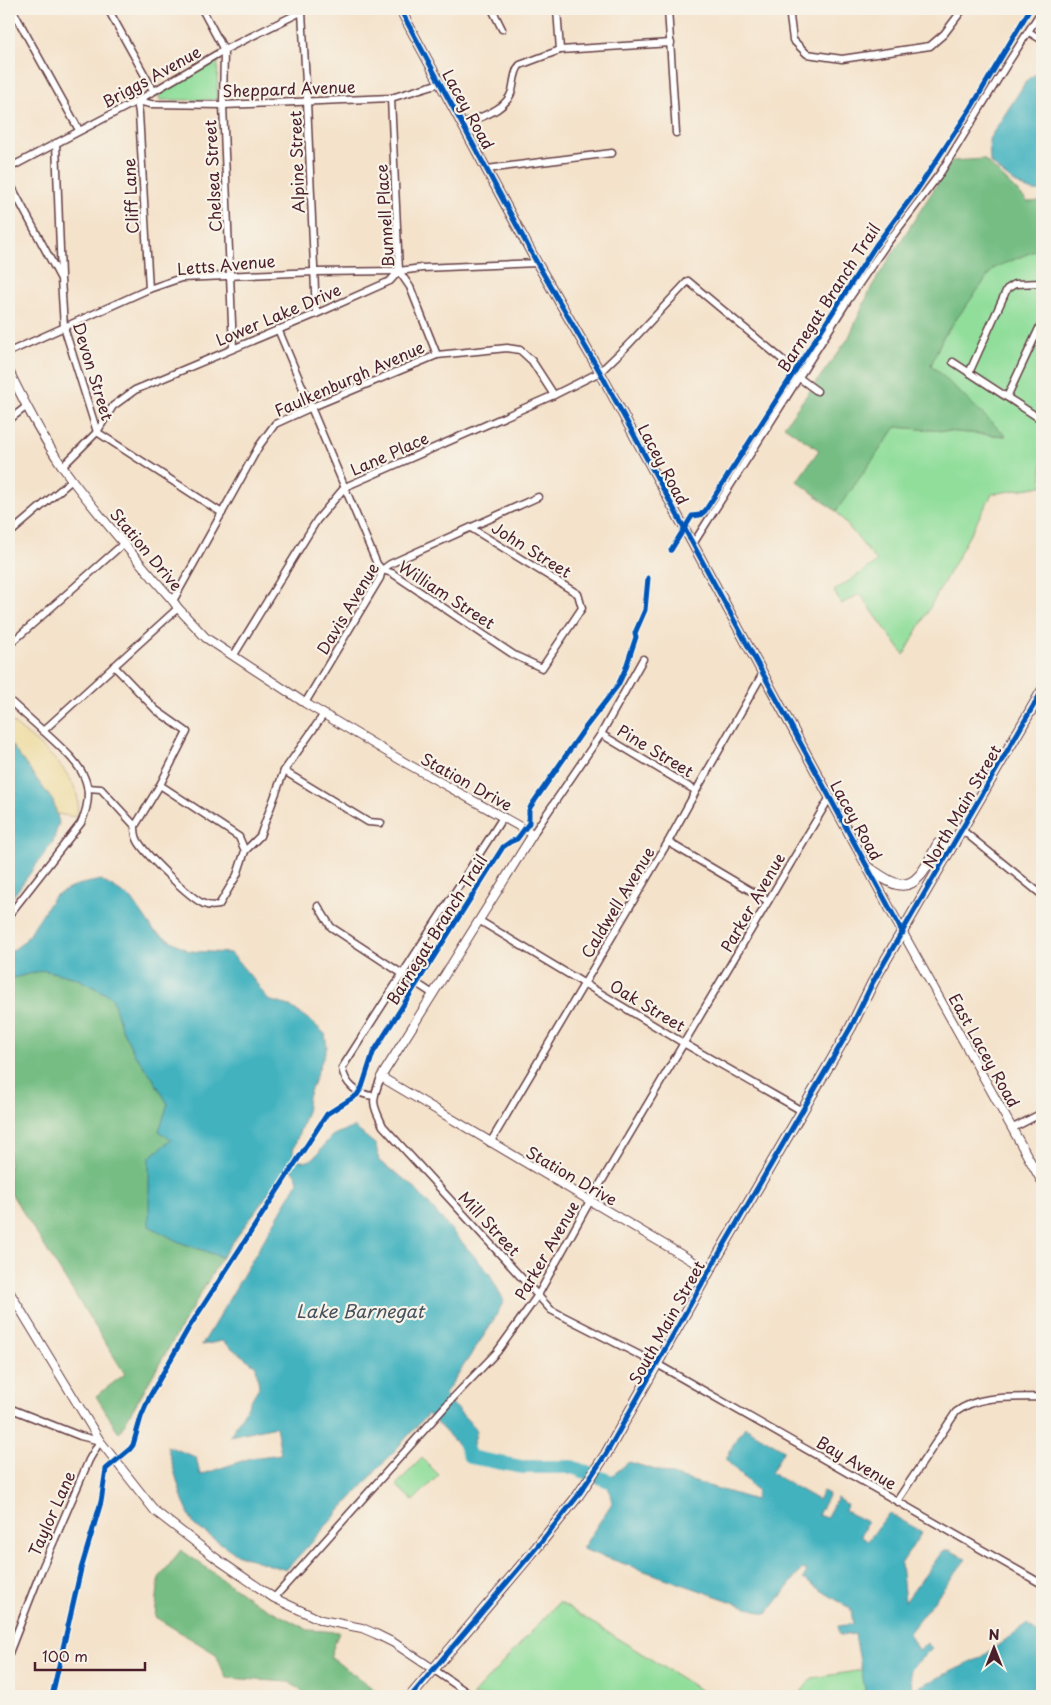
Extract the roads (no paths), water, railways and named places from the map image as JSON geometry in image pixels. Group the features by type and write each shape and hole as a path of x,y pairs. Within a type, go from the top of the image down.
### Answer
{"highway":[{"name":"North Main Street","path":"903,933 1042,691"},
{"path":"870,869 896,884 906,885 916,880 938,844 954,843"},
{"name":"South Main Street","path":"411,1696 537,1547 586,1484 606,1454 903,933"}],"main road":[{"name":"Lacey Road","path":"400,9 764,673 903,933"}],"street":[{"path":"12,9 79,130"},
{"path":"108,9 153,90"},
{"name":"Chelsea Street","path":"202,9 224,50 223,105 233,348"},
{"path":"492,9 502,29"},
{"path":"556,9 560,50"},
{"path":"668,9 676,133"},
{"path":"788,9 793,40 807,54 842,59 930,46 944,34 963,9"},
{"name":"Briggs Avenue","path":"9,168 137,101 224,50 303,10"},
{"name":"Alpine Street","path":"303,10 316,314"},
{"path":"693,544 798,377 885,246 941,172 1042,10"},
{"path":"1029,32 1042,40"},
{"path":"462,125 499,109 507,102 512,93 517,68 520,65 560,50 671,43"},
{"name":"Sheppard Avenue","path":"137,101 151,104 223,105 391,98 440,83"},
{"name":"Bunnell Place","path":"391,98 399,271 410,287 437,355"},
{"name":"Cliff Lane","path":"137,101 149,289"},
{"path":"56,143 61,279"},
{"path":"487,169 612,153"},
{"name":"Devon Street","path":"9,182 61,279 64,327 97,432"},
{"name":"Lower Lake Drive","path":"63,466 97,432 113,406 135,390 390,281 399,271 422,268 538,263"},
{"name":"Letts Avenue","path":"9,352 149,289 181,278 315,272 399,271"},
{"name":"Lane Place","path":"234,655 317,520 345,487 554,395 600,372 688,281 784,362"},
{"path":"969,373 1007,289 1015,284 1042,283"},
{"path":"1007,398 1042,322"},
{"name":"William Street","path":"278,330 377,564 382,570 392,574 514,655 542,668"},
{"name":"Faulkenburgh Avenue","path":"173,601 259,446 275,424 437,355 507,348 520,350 532,361 554,395"},
{"path":"953,362 1042,420"},
{"name":"Station Drive","path":"9,371 26,406 72,480 123,544 206,638 324,714 533,834"},
{"path":"798,377 817,391"},
{"path":"9,420 26,406"},
{"path":"97,432 222,513"},
{"path":"9,534 72,480"},
{"name":"Davis Avenue","path":"306,703 380,578 382,570 390,564 538,497"},
{"name":"John Street","path":"471,528 578,594 582,608 542,668"},
{"path":"9,644 123,544"},
{"path":"43,731 178,608"},
{"path":"503,817 342,1068 350,1085 364,1095 374,1096 381,1078 533,834 601,734 643,659"},
{"path":"114,666 156,710 187,732 160,784 135,826 135,835 139,843 164,871 197,900 206,905 219,905 237,875 246,851 260,836 284,771 324,714"},
{"name":"Caldwell Avenue","path":"490,1143 668,842 764,673"},
{"path":"9,700 74,759 83,772 88,788 86,812 81,823 9,914"},
{"name":"Pine Street","path":"601,734 696,790"},
{"path":"284,771 368,822 381,823"},
{"path":"160,784 239,838 246,851"},
{"path":"88,788 101,789 135,826"},
{"name":"Parker Avenue","path":"274,1598 451,1400 497,1352 538,1295 590,1202 830,796"},
{"path":"962,830 1042,895"},
{"path":"668,842 768,902"},
{"path":"318,906 331,927 433,994"},
{"name":"Oak Street","path":"480,921 685,1044 802,1111"},
{"name":"East Lacey Road","path":"903,933 1042,1182"},
{"name":"Station Drive","path":"381,1078 709,1271"},
{"name":"Mill Street","path":"374,1096 374,1106 383,1126 551,1310 657,1364"},
{"path":"1013,1128 1042,1113"},
{"path":"9,1294 100,1441 154,1511 217,1559 274,1598 321,1620 362,1628 376,1634 394,1643 472,1696"},
{"name":"Bay Avenue","path":"657,1364 1042,1584"},
{"path":"897,1501 956,1412 965,1405 994,1399 1042,1397"},
{"path":"9,1408 80,1436 100,1441"},
{"name":"Taylor Lane","path":"9,1653 40,1571 89,1460 100,1441"}],"water":[{"path":"1040,71 1042,72 1042,191 1035,191 1014,182 990,162 989,139 1027,80"},
{"path":"9,742 53,801 59,822 53,842 9,902"},
{"name":"Lake Barnegat","path":"101,880 132,899 154,931 189,951 231,953 268,1000 290,1006 325,1034 327,1047 308,1097 306,1114 293,1150 296,1157 304,1162 309,1161 318,1154 332,1136 354,1127 376,1145 379,1161 411,1184 489,1273 504,1301 489,1328 444,1395 477,1430 470,1457 428,1414 286,1570 238,1555 194,1525 183,1501 167,1446 196,1457 200,1475 251,1458 281,1454 276,1426 230,1436 259,1387 256,1366 222,1341 202,1345 298,1182 296,1174 290,1168 284,1172 222,1257 179,1242 149,1226 149,1158 171,1140 159,1131 168,1104 151,1075 135,1055 121,1027 112,997 76,978 44,970 13,978 9,977 9,953 24,942 54,896 77,885"},
{"path":"745,1427 784,1450 771,1473 818,1500 823,1491 829,1494 818,1515 826,1518 837,1498 847,1505 845,1511 867,1522 861,1536 868,1541 889,1513 922,1532 901,1564 905,1602 942,1552 950,1550 966,1559 909,1633 918,1651 927,1643 932,1648 910,1670 912,1690 982,1657 1027,1624 1042,1637 1042,1678 1038,1687 1042,1690 1042,1696 866,1696 855,1634 840,1635 838,1626 853,1624 851,1609 803,1579 807,1571 802,1569 767,1614 582,1549 612,1503 608,1485 609,1478 629,1462 755,1500 757,1491 726,1460"}],"waterway":[{"path":"463,1440 470,1457 522,1467 572,1467 625,1487"}]}
